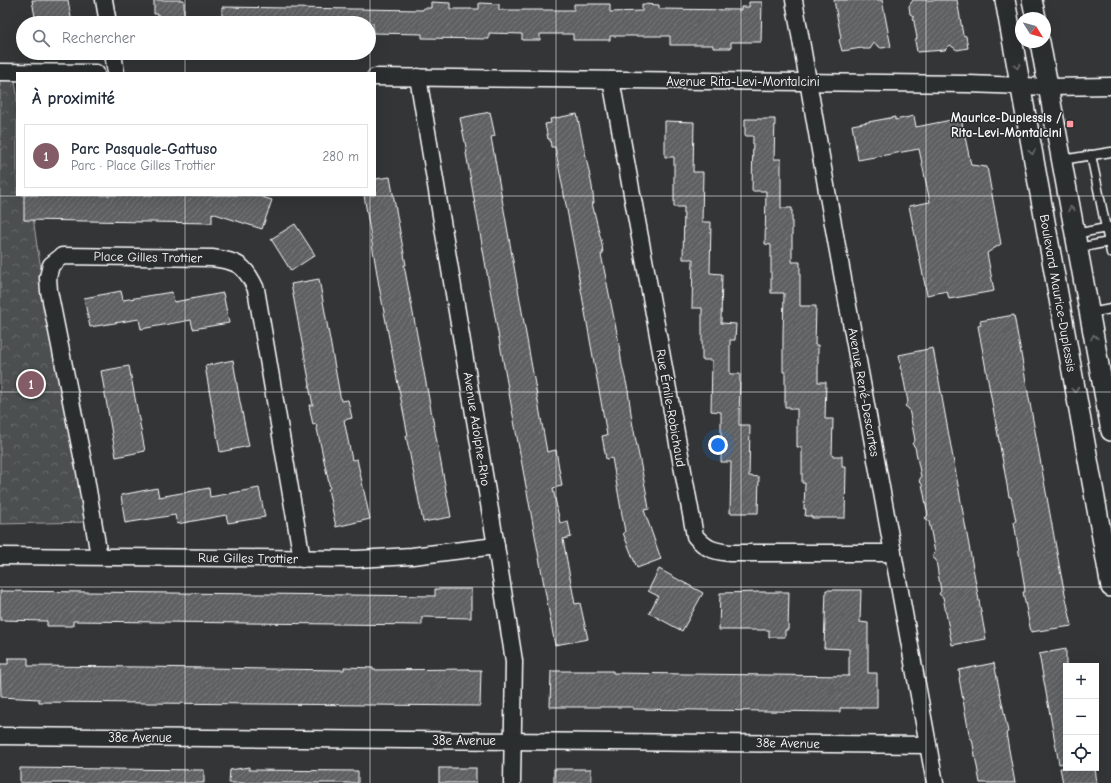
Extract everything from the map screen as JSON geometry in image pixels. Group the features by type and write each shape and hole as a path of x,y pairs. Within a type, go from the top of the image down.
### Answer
{"street":[{"path":"104,0 107,16"},
{"name":"Avenue René-Descartes","path":"794,0 935,783"},
{"name":"Boulevard Maurice-Duplessis","path":"1005,0 1111,587"},
{"path":"1032,0 1035,12"},
{"name":"Boulevard Maurice-Duplessis","path":"1041,48 1111,431"},
{"path":"114,60 116,72"},
{"path":"0,72 16,72"},
{"name":"Avenue Rita-Levi-Montalcini","path":"376,77 808,81 1049,87 1111,86"},
{"name":"Avenue Adolphe-Rho","path":"418,77 514,661 512,783"},
{"name":"Rue Émile-Robichaud","path":"611,80 695,536 703,545 715,551 730,553 893,553"},
{"name":"Place Gilles Trottier","path":"98,556 84,466 49,291 48,277 51,265 62,256 212,258 227,260 240,265 250,275 256,289 302,559"},
{"name":"Rue Gilles Trottier","path":"0,556 357,559 412,556 496,546"},
{"name":"38e Avenue","path":"0,736 928,745"}],"lane":[{"path":"1062,160 1111,152"},
{"path":"1091,156 1109,228 1111,253"},
{"path":"1077,241 1109,228"},
{"path":"1077,241 1109,242"},
{"path":"1090,313 1111,309"}],"green space":[{"path":"0,80 15,81 16,196 30,196 37,246 88,522 0,524"}],"building":[{"path":"32,0 68,0 71,16 35,16"},
{"path":"154,0 184,0 184,16 158,16 158,14 154,14"},
{"path":"834,0 882,0 891,47 881,48 874,43 870,49 862,48 842,51 839,40 841,38"},
{"path":"913,0 957,0 963,35 966,36 968,48 957,50 950,45 945,50 917,52 915,41 917,38 913,16 910,14 909,6"},
{"path":"431,2 450,3 450,9 479,9 479,3 499,4 499,10 574,10 574,4 610,4 610,12 642,11 642,4 659,5 659,9 741,10 741,7 749,7 749,2 762,2 761,42 731,42 731,48 713,48 713,45 670,45 670,36 610,36 610,40 573,40 573,34 540,34 540,40 522,40 522,34 489,33 489,39 422,38 422,34 376,33 376,16 222,16 222,7 423,10 423,8 431,8"},
{"path":"490,112 495,136 491,137 547,452 556,450 562,486 553,488 560,523 568,521 571,537 563,539 575,604 580,603 588,639 555,645 460,118"},
{"path":"577,114 592,186 594,203 592,203 602,244 603,254 601,254 646,491 649,509 644,510 661,559 637,568 623,533 625,532 612,458 606,459 602,436 607,435 579,273 555,147 551,147 545,124 551,123 550,119"},
{"path":"914,116 916,127 961,118 971,165 987,167 1001,244 987,253 994,291 949,299 947,291 927,295 909,206 930,202 919,149 858,160 852,125 895,117 895,120"},
{"path":"745,119 775,119 774,159 781,159 781,208 792,208 792,262 800,262 800,306 816,306 815,345 818,345 818,382 826,382 825,419 833,419 832,456 842,456 842,467 846,467 845,518 812,518 811,516 805,516 805,483 802,483 802,447 797,447 797,409 785,407 785,372 783,372 784,293 771,293 771,245 765,244 766,191 752,191 753,136 745,136"},
{"path":"665,121 694,122 693,172 703,172 702,222 711,222 710,273 722,274 721,323 736,324 735,340 730,340 730,374 740,374 739,425 750,425 749,476 759,477 758,513 730,513 731,462 721,462 721,412 711,411 712,360 702,360 702,308 692,308 693,259 683,259 684,207 674,207 674,157 665,157"},
{"path":"390,177 406,265 404,265 451,517 423,522 406,436 408,436 379,286 364,196 376,196 376,179"},
{"path":"24,196 258,196 272,200 262,229 212,213 212,223 24,220"},
{"path":"295,224 315,255 291,271 271,239"},
{"path":"319,279 341,401 348,400 352,418 344,420 352,460 357,459 370,519 336,527 328,489 330,488 316,424 313,425 309,405 313,405 291,284"},
{"path":"121,291 123,300 172,292 174,302 223,293 229,323 193,329 191,320 141,329 139,319 90,327 84,298"},
{"path":"1014,315 1061,575 1072,626 1031,632 1023,592 1025,592 1024,583 1014,522 1016,521 1011,497 1009,497 978,326 981,325 980,321"},
{"path":"933,348 986,639 952,645 943,597 939,594 941,591 936,560 932,557 935,553 929,521 925,518 928,515 922,484 919,481 921,477 915,447 912,444 915,440 909,409 905,406 908,402 902,371 900,368 901,365 899,355"},
{"path":"233,360 249,446 220,452 205,366"},
{"path":"129,366 145,451 116,457 101,371"},
{"path":"157,488 159,497 209,488 210,497 259,488 265,517 228,523 226,515 177,524 175,515 125,523 121,495"},
{"path":"659,569 703,593 682,631 649,613 658,596 648,591"},
{"path":"435,589 471,589 471,618 422,617 422,625 73,621 73,626 47,626 47,621 0,620 0,591 435,596"},
{"path":"826,590 861,590 860,622 868,623 868,673 877,673 877,708 840,708 840,712 633,709 633,707 550,707 551,671 849,676 849,649 824,648"},
{"path":"789,592 788,630 785,630 785,637 769,637 769,630 719,630 720,593"},
{"path":"1066,649 1066,663 1063,663 1063,763 1059,764 1039,654"},
{"path":"8,658 28,658 28,666 344,670 344,667 373,668 373,670 481,670 480,706 39,702 39,699 1,697 0,664 8,664"},
{"path":"994,663 1008,732 1006,733 1015,783 980,783 959,678 959,670"},
{"path":"249,767 249,770 358,771 358,783 229,783 230,770"},
{"path":"20,768 204,770 204,783 20,783"},
{"path":"439,768 476,768 476,783 439,783"},
{"path":"1060,768 1063,768 1063,771 1095,771 1097,783 1063,783"},
{"path":"554,769 591,769 591,783 554,783"}],"place":[{"name":"Maurice-Duplessis / Rita-Levi-Montalcini","path":"1070,124"},
{"name":"Parc Pasquale-Gattuso","path":"31,384"}]}
